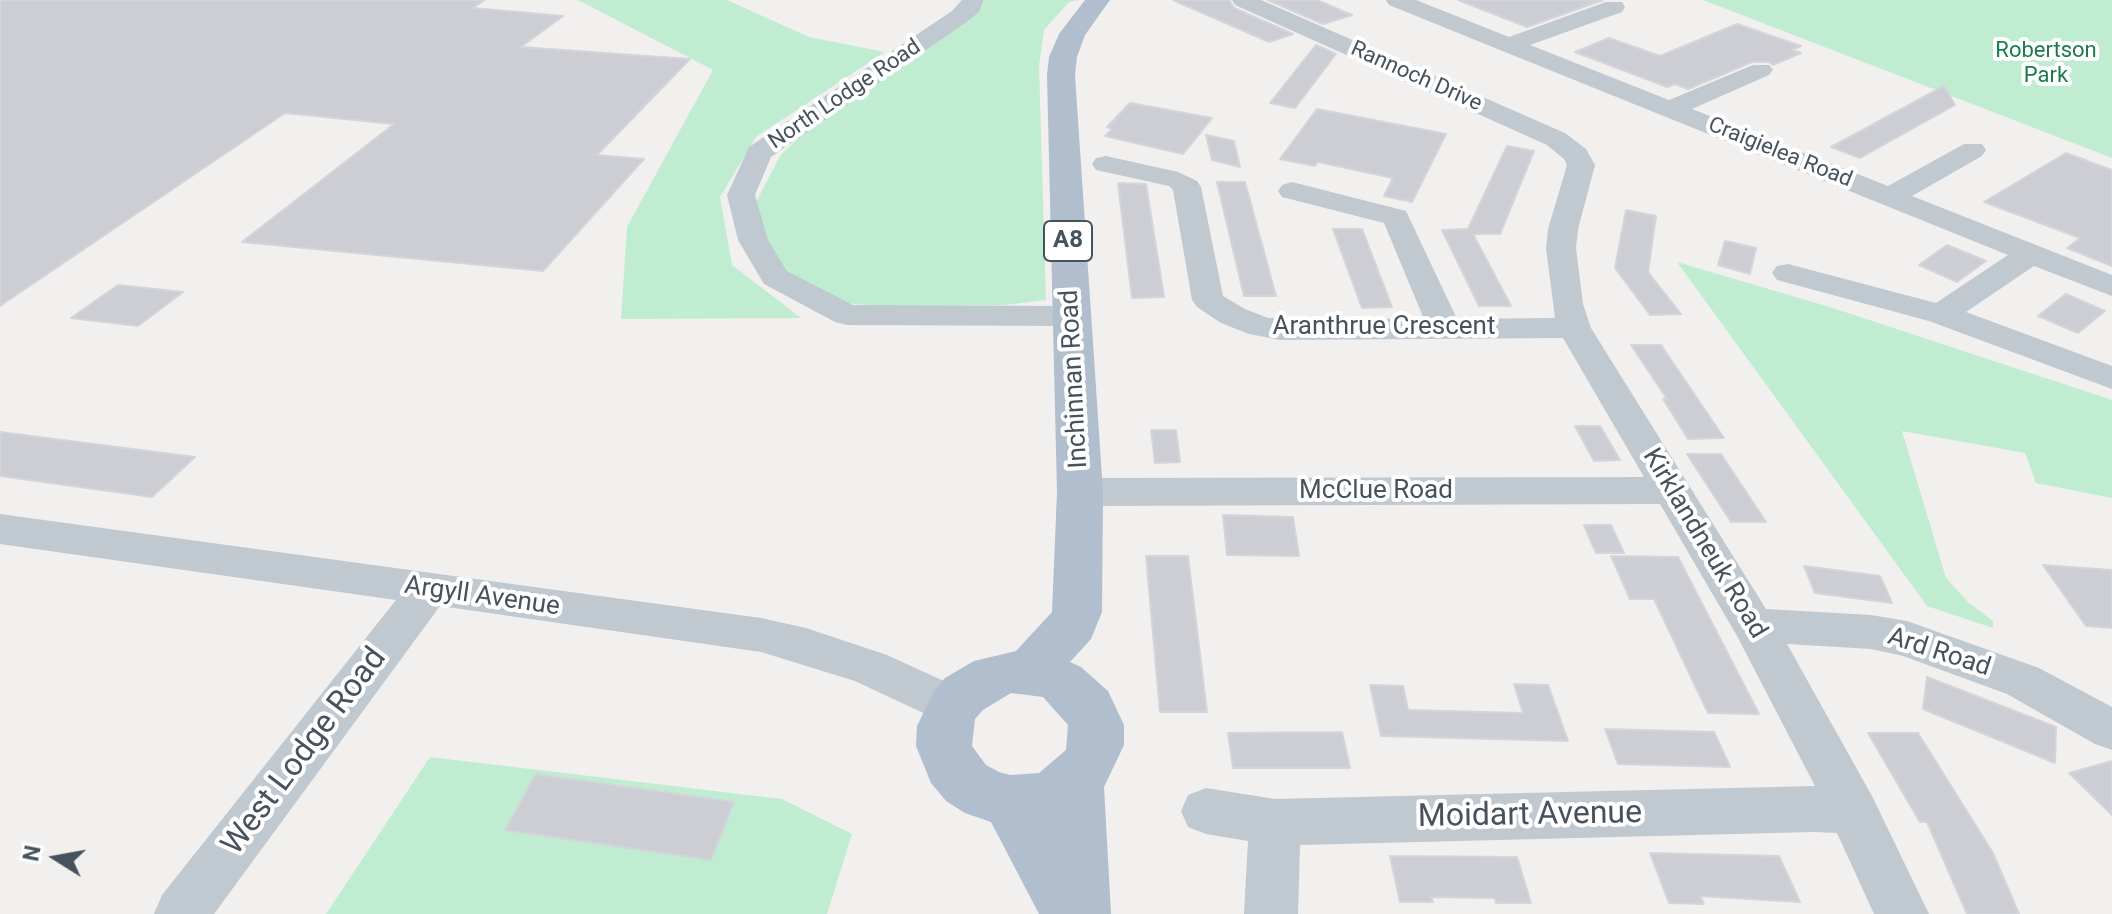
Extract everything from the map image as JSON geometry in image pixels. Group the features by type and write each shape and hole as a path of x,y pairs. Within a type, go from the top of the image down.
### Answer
{"main road":[{"name":"Inchinnan Road","path":"1053,682 1077,612 1080,492 1061,75 1066,45 1077,25 1098,0"},
{"path":"993,676 1053,682 1089,707 1096,725 1096,745 1089,764 1075,780 1056,793 1034,800 1010,801 986,795 966,783 951,766 944,746 945,726 953,707 971,689 993,676"},
{"path":"1075,780 1076,914"},
{"path":"1010,801 1076,914"}],"street":[{"name":"North Lodge Road","path":"973,0 971,7 960,16 759,153 741,195 753,240 775,277 847,315 1071,316"},
{"name":"Rannoch Drive","path":"1243,0 1556,139 1576,155 1581,165"},
{"name":"Craigielea Road","path":"1397,0 2112,286"},
{"path":"1508,45 1614,7"},
{"name":"Craigielea Road","path":"1670,109 1761,70"},
{"path":"1890,197 1973,150"},
{"name":"Aranthrue Crescent","path":"1106,164 1178,180 1187,187 1208,300 1233,316 1261,327 1280,330 1574,328"},
{"name":"Kirklandneuk Road","path":"1581,165 1563,229 1561,248 1567,304 1574,328 1753,625 1854,812 1902,914"},
{"path":"1292,191 1396,217 1444,328"},
{"path":"1941,314 2031,254"},
{"path":"1788,273 1941,314 2112,378"},
{"name":"McClue Road","path":"1080,492 1673,490"},
{"name":"Argyll Avenue","path":"0,529 761,635 871,668 953,707"},
{"name":"West Lodge Road","path":"181,914 429,589"},
{"name":"Ard Road","path":"1753,625 1871,632 1907,639 2023,681 2112,730"},
{"name":"Moidart Avenue","path":"1206,811 1275,822 1814,809 1854,812"},
{"path":"1271,914 1275,822"}],"green space":[{"path":"578,0 727,0 809,37 885,52 756,137 720,197 732,265 801,318 621,319 627,227 713,70"},
{"path":"985,0 1080,0 1069,2 1044,30 1039,66 1046,300 1004,305 879,306 842,303 792,278 766,249 755,204 780,156 806,130 978,12"},
{"name":"Robertson Park","path":"1703,0 2112,0 2112,158"},
{"path":"1677,262 1833,308 2112,400 2112,498 2036,483 2025,453 1902,431 1946,578 1968,602 1993,621 1993,628 1927,606"},
{"path":"430,757 782,799 852,834 827,914 326,914"}],"building":[{"path":"0,0 484,0 473,8 563,16 521,47 690,59 597,155 644,159 543,271 242,242 394,124 285,113 0,306"},
{"path":"1173,0 1229,0 1234,8 1293,34 1269,42"},
{"path":"1268,0 1317,0 1352,15 1323,24"},
{"path":"1458,0 1603,0 1527,27"},
{"path":"1737,24 1801,46 1792,50 1801,53 1773,65 1769,62 1752,62 1688,89 1675,84 1667,87 1575,52 1609,38 1660,56"},
{"path":"1316,45 1336,54 1295,108 1270,103"},
{"path":"1944,86 1955,105 1860,158 1831,147"},
{"path":"1130,103 1212,118 1183,154 1105,136 1112,129 1107,127"},
{"path":"1317,109 1446,134 1412,202 1384,196 1393,178 1318,162 1315,166 1280,159"},
{"path":"1206,135 1234,141 1240,167 1212,160"},
{"path":"1507,146 1534,151 1500,234 1473,234 1511,306 1479,306 1442,230 1468,229"},
{"path":"2066,153 2112,170 2112,266 2067,248 2080,238 1984,202"},
{"path":"1217,182 1245,182 1276,296 1244,296"},
{"path":"1118,183 1146,184 1164,297 1132,298"},
{"path":"1626,210 1656,216 1648,272 1681,314 1650,315 1615,268"},
{"path":"1333,229 1362,229 1392,307 1362,308"},
{"path":"1725,241 1756,248 1750,274 1718,265"},
{"path":"1947,245 1986,261 1957,282 1919,265"},
{"path":"118,285 183,292 138,326 71,318"},
{"path":"2066,294 2105,311 2078,333 2038,316"},
{"path":"1631,345 1661,345 1724,438 1688,439 1663,399 1667,399"},
{"path":"1575,426 1600,426 1620,460 1594,461"},
{"path":"1151,430 1176,430 1180,462 1155,463"},
{"path":"0,432 195,457 152,497 0,476"},
{"path":"1687,454 1721,454 1766,522 1731,522"},
{"path":"1223,515 1293,517 1299,556 1227,555"},
{"path":"1584,525 1611,525 1624,553 1596,553"},
{"path":"1146,556 1188,556 1207,712 1160,712"},
{"path":"1611,556 1678,557 1759,714 1708,713 1654,599 1630,599"},
{"path":"2043,565 2112,570 2112,628 2086,626"},
{"path":"1804,566 1880,576 1892,603 1815,593"},
{"path":"1927,677 2056,727 2055,763 1923,709"},
{"path":"1514,684 1548,685 1568,741 1381,736 1370,685 1403,686 1408,710 1523,713"},
{"path":"1605,729 1714,732 1730,767 1618,764"},
{"path":"1342,732 1350,768 1233,768 1228,733"},
{"path":"1868,733 1918,733 1993,853 2019,914 1967,914 1927,822 1920,822"},
{"path":"2112,761 2112,815 2069,773"},
{"path":"536,774 734,802 711,860 505,830"},
{"path":"1650,853 1779,856 1800,902 1700,896 1704,904 1669,903"},
{"path":"1390,856 1517,857 1531,903 1496,903 1495,898 1431,897 1433,902 1400,902"}]}
